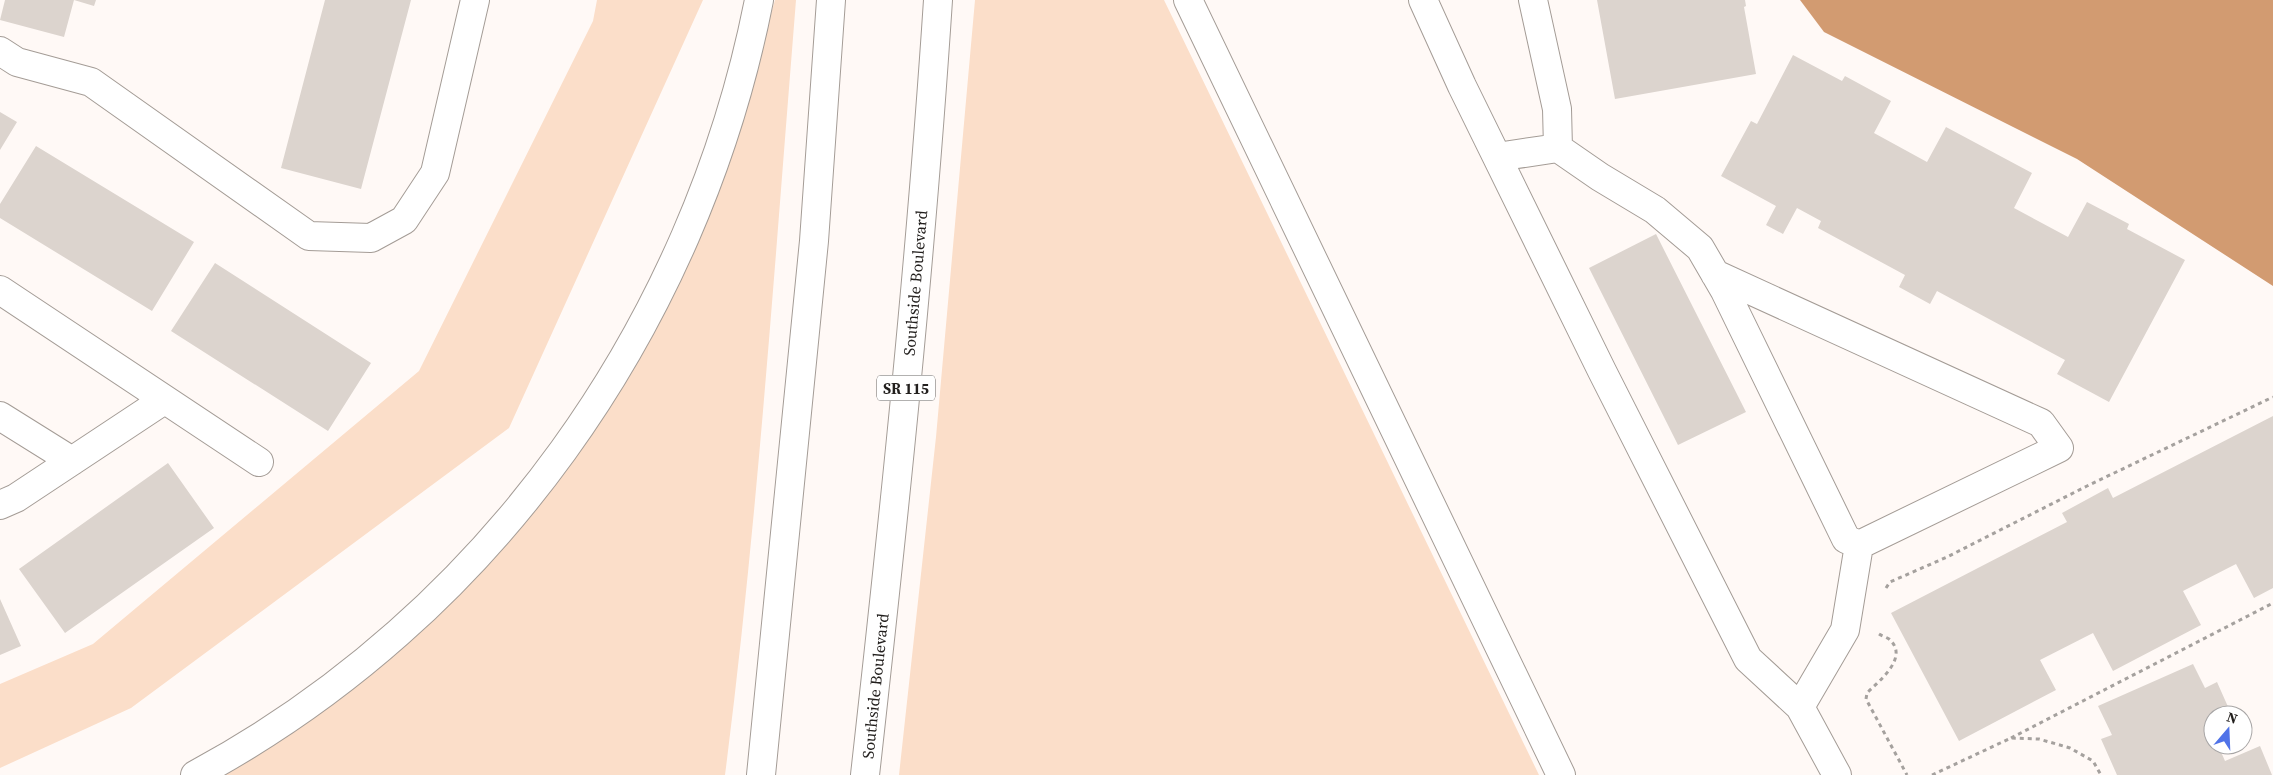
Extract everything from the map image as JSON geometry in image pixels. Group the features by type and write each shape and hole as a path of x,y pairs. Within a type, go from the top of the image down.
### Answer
{"main road":[{"path":"0,51 17,62 90,82 309,236 371,238 404,220 435,173 475,0"},
{"path":"195,775 284,721 341,681 394,637 456,579 546,476 627,356 694,220 740,86 759,0"},
{"path":"761,775 813,251 831,0"},
{"name":"Southside Boulevard","path":"865,775 897,476 921,222 938,0"},
{"path":"1188,0 1561,775"},
{"path":"1423,0 1497,157 1748,659 1800,707 1837,775"},
{"path":"1533,0 1557,109 1558,148"},
{"path":"1497,157 1558,148 1600,178 1655,210 1700,248 1716,274 1846,539 1859,545"},
{"path":"1716,274 2041,423 2059,448 1859,545"},
{"path":"0,290 259,462"},
{"path":"0,504 16,498 164,400"},
{"path":"0,416 72,461"},
{"path":"1800,707 1845,630 1859,545"}],"path":[{"path":"1884,592 1890,582 1947,557 2087,486 2273,396"},
{"path":"1932,775 2011,738 2273,603"},
{"path":"1876,630 1879,635 1892,643 1897,654 1887,673 1867,693 1866,699 1907,775"},
{"path":"2011,738 2039,739 2070,748 2093,761 2101,775"}],"shaded area":[{"path":"597,0 703,0 509,428 131,708 0,768 0,684 93,644 419,371 593,21"},
{"path":"775,0 796,0 756,485 737,678 725,775 219,775 284,736 345,690 427,621 469,583 504,546 568,468 625,384 674,295 695,249 732,152"},
{"path":"975,0 1164,0 1539,775 899,775 936,437"},
{"path":"1800,0 2273,0 2273,286 2077,159 1824,32"}],"building":[{"path":"5,0 74,0 64,37 0,20"},
{"path":"74,0 96,0 94,6"},
{"path":"325,0 411,0 361,189 281,168"},
{"path":"1597,0 1745,0 1746,6 1744,7 1756,74 1615,99"},
{"path":"1793,55 1842,81 1845,76 1891,101 1874,133 1927,162 1946,127 2032,173 2014,208 2068,237 2087,202 2129,224 2127,229 2185,260 2109,402 2057,374 2065,360 1937,291 1930,304 1899,287 1905,275 1818,228 1821,221 1797,208 1783,234 1766,225 1776,206 1721,176 1751,121 1757,124"},
{"path":"0,112 17,122 0,150"},
{"path":"36,146 194,242 152,311 0,218 0,204"},
{"path":"1656,234 1746,412 1678,445 1589,268"},
{"path":"215,263 371,363 328,431 171,331"},
{"path":"2273,416 2273,588 2254,598 2236,564 2183,591 2201,625 2113,671 2093,633 2040,660 2056,690 1959,741 1891,613 2067,522 2062,513 2108,488 2113,498"},
{"path":"168,463 214,528 65,633 19,569"},
{"path":"0,599 21,646 0,655"},
{"path":"2193,664 2205,688 2217,682 2227,705 2203,705 2203,755 2222,755 2225,761 2239,755 2253,755 2253,749 2260,746 2272,775 2117,775 2101,739 2112,735 2098,706"}]}
